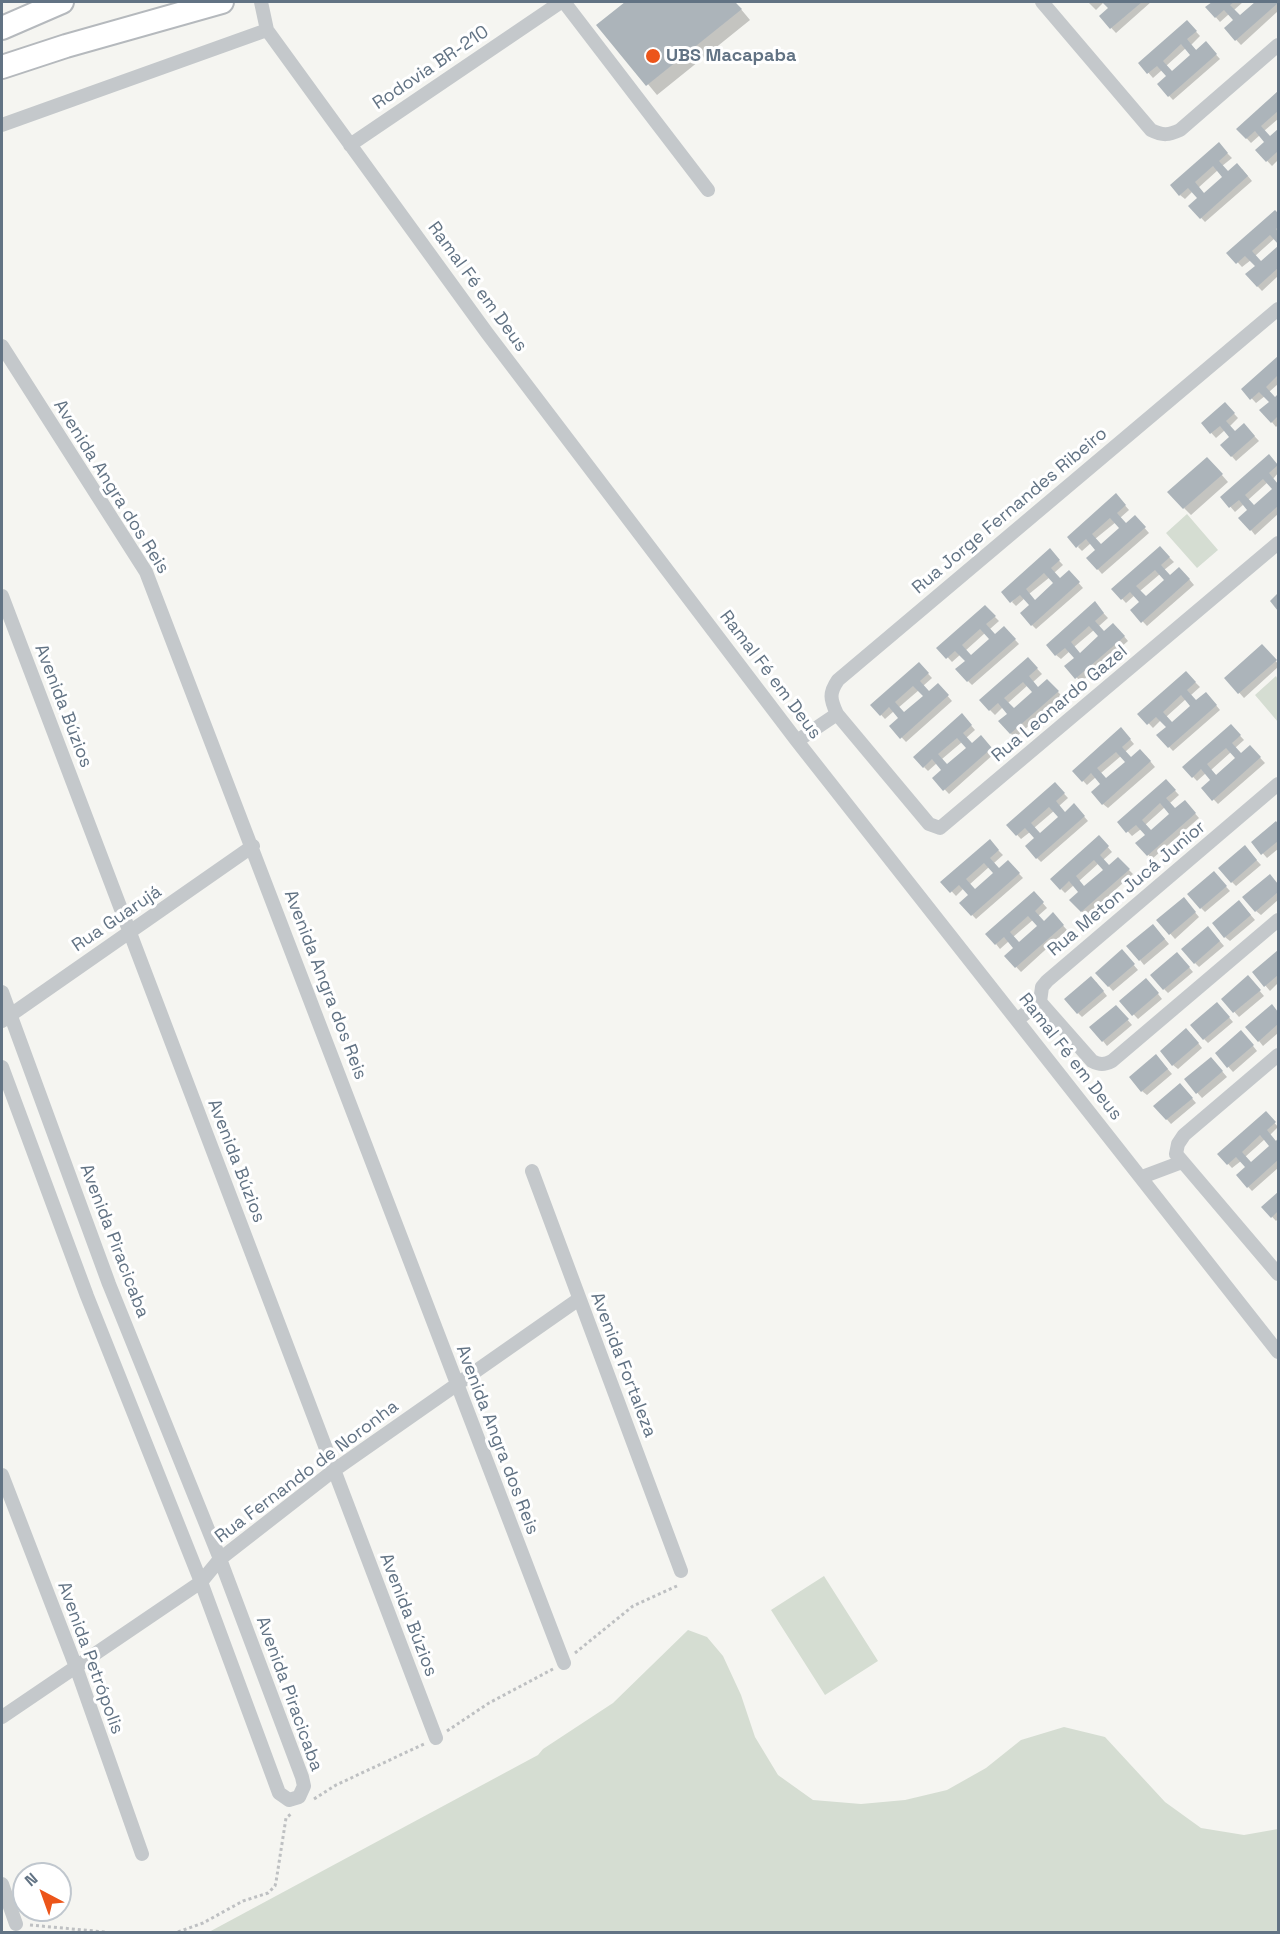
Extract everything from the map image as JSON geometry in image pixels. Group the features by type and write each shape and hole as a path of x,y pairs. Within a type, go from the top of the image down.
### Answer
{"main road":[{"path":"2,28 62,2"},
{"path":"2,67 66,46 222,2"}],"street":[{"name":"Ramal Fé em Deus","path":"261,2 267,30 488,333 797,741 1278,1352"},
{"path":"563,2 708,190"},
{"name":"Rodovia BR-210","path":"350,145 563,2"},
{"path":"1042,2 1151,130 1161,135 1180,130 1278,45"},
{"path":"2,125 267,30"},
{"name":"Rua Jorge Fernandes Ribeiro","path":"837,714 831,700 831,691 838,680 1278,309"},
{"name":"Avenida Angra dos Reis","path":"2,346 146,572 253,846 564,1663"},
{"name":"Rua Leonardo Gazel","path":"837,714 929,824 940,828 1278,543"},
{"name":"Avenida Búzios","path":"2,596 436,1738"},
{"path":"797,741 837,714"},
{"name":"Rua Meton Jucá Junior","path":"1041,1002 1042,987 1047,981 1278,784"},
{"name":"Rua Guarujá","path":"6,1018 253,846"},
{"path":"1017,1020 1041,1002 1092,1061 1100,1065 1112,1061 1278,920"},
{"name":"Avenida Piracicaba","path":"2,992 6,1018 109,1284 220,1559 302,1777 304,1786 299,1797 289,1800 279,1793 201,1582 87,1296 2,1067"},
{"path":"1278,1055 1184,1135 1178,1144 1176,1154 1278,1274"},
{"path":"1142,1177 1182,1162"},
{"name":"Avenida Fortaleza","path":"532,1171 681,1570"},
{"name":"Rua Fernando de Noronha","path":"2,1718 201,1582 220,1559 333,1471 579,1299"},
{"name":"Avenida Petrópolis","path":"2,1475 76,1666 142,1854"},
{"path":"2,1884 16,1923"}],"path":[{"path":"312,1800 336,1785 436,1738 489,1703 564,1663 633,1606 679,1585 682,1579 681,1570"},
{"path":"178,1932 272,1890 276,1882 286,1818 295,1812"},
{"path":"16,1923 105,1932"}],"shaded area":[{"path":"1187,514 1218,550 1197,568 1166,533"},
{"path":"1276,676 1278,680 1278,722 1255,695"},
{"path":"824,1576 878,1661 825,1695 771,1610"},
{"path":"688,1630 707,1637 723,1656 741,1695 755,1737 778,1775 813,1800 861,1804 905,1800 947,1790 986,1768 1021,1740 1064,1727 1105,1737 1165,1802 1201,1828 1244,1835 1278,1829 1278,1932 209,1932 538,1755 543,1749 613,1703"}],"building":[{"name":"UBS Macapaba","path":"625,2 735,2 742,9 646,86 596,25"},
{"path":"1102,2 1142,2 1110,29 1099,16 1108,8"},
{"path":"1212,2 1234,2 1230,5 1240,15 1255,2 1278,3 1235,41 1224,28 1233,20 1224,10 1215,18 1205,7"},
{"path":"1187,20 1197,31 1187,39 1196,50 1206,41 1217,54 1168,97 1157,84 1166,76 1157,66 1147,74 1138,63","holes":["1181,44 1190,55 1172,71 1163,61"]},
{"path":"1278,91 1278,111 1261,126 1270,136 1278,129 1278,151 1266,162 1255,150 1264,142 1255,131 1246,139 1236,129"},
{"path":"1219,142 1228,153 1219,161 1228,171 1237,163 1248,176 1200,219 1188,206 1197,198 1188,188 1179,196 1170,185","holes":["1213,166 1222,177 1204,193 1195,182"]},
{"path":"1275,210 1278,213 1276,229 1278,244 1270,235 1252,251 1261,261 1278,246 1278,268 1257,287 1245,274 1255,266 1245,256 1236,264 1226,253"},
{"path":"1278,356 1278,375 1266,387 1275,397 1278,394 1278,416 1271,423 1259,410 1269,402 1259,392 1250,400 1241,389"},
{"path":"1225,402 1235,413 1226,421 1235,431 1244,423 1255,436 1231,457 1220,445 1229,437 1220,426 1210,434 1201,423"},
{"path":"1269,454 1278,465 1269,473 1278,484 1278,506 1250,531 1238,518 1247,510 1239,500 1229,508 1220,497","holes":["1263,479 1272,489 1254,505 1245,495"]},
{"path":"1207,457 1223,474 1183,509 1167,492"},
{"path":"1116,493 1126,505 1117,513 1126,523 1135,515 1146,527 1097,570 1086,558 1095,550 1086,539 1076,548 1067,537","holes":["1110,518 1119,528 1101,544 1092,534"]},
{"path":"1160,546 1170,557 1161,565 1170,575 1179,567 1190,579 1141,623 1130,610 1139,602 1130,592 1121,600 1111,589","holes":["1155,570 1164,580 1146,596 1136,586"]},
{"path":"1050,548 1060,560 1051,568 1060,578 1069,570 1080,582 1031,626 1020,613 1029,605 1020,595 1010,603 1001,592","holes":["1044,573 1053,583 1035,600 1026,589"]},
{"path":"1278,593 1278,611 1270,601"},
{"path":"1095,601 1104,613 1095,621 1104,631 1113,623 1125,636 1075,679 1064,666 1074,658 1065,648 1055,656 1046,645","holes":["1089,626 1098,636 1080,653 1071,642"]},
{"path":"985,605 996,616 986,624 995,634 1004,626 1016,639 967,682 955,669 965,661 955,651 946,659 936,648","holes":["980,629 989,639 971,655 962,645"]},
{"path":"1262,644 1277,660 1238,694 1224,678"},
{"path":"1028,657 1038,668 1029,676 1038,687 1047,679 1059,691 1010,734 998,721 1007,714 998,703 989,711 979,700","holes":["1023,682 1032,692 1014,708 1004,698"]},
{"path":"919,662 929,673 920,681 929,691 938,683 949,695 900,739 889,726 898,718 889,707 880,716 870,705","holes":["913,686 923,696 904,712 895,702"]},
{"path":"1186,671 1196,682 1187,690 1196,700 1206,692 1217,705 1168,748 1156,735 1166,727 1156,717 1147,725 1137,714","holes":["1181,695 1190,706 1172,722 1163,712"]},
{"path":"962,713 972,725 963,733 972,743 981,735 992,748 943,791 932,778 941,770 932,759 923,768 913,757","holes":["957,738 966,748 947,764 938,754"]},
{"path":"1231,724 1241,735 1232,743 1241,753 1250,745 1261,757 1212,801 1201,788 1210,780 1201,769 1192,778 1182,767","holes":["1226,748 1235,758 1216,775 1207,764"]},
{"path":"1121,727 1131,739 1122,747 1131,757 1140,749 1151,761 1102,805 1091,792 1100,784 1091,773 1082,782 1072,771","holes":["1116,752 1125,762 1106,778 1097,768"]},
{"path":"1166,779 1176,790 1166,798 1175,808 1185,800 1196,813 1147,856 1135,843 1145,835 1136,825 1126,833 1117,822","holes":["1160,803 1169,814 1151,830 1142,820"]},
{"path":"1055,782 1065,793 1056,801 1065,812 1074,803 1085,816 1036,859 1025,846 1034,838 1025,828 1016,836 1006,825","holes":["1049,807 1058,817 1040,833 1031,823"]},
{"path":"1276,821 1278,841 1261,855 1251,842"},
{"path":"1099,835 1109,846 1100,855 1109,865 1118,857 1130,869 1081,912 1069,900 1078,892 1069,881 1060,890 1050,879","holes":["1094,860 1103,870 1084,886 1076,876"]},
{"path":"990,839 999,850 990,858 999,868 1008,860 1020,873 971,916 959,903 968,895 959,885 950,893 940,882","holes":["984,863 993,873 975,889 966,879"]},
{"path":"1245,845 1257,860 1231,883 1218,868"},
{"path":"1214,871 1227,886 1200,909 1187,894"},
{"path":"1270,874 1278,884 1278,892 1255,912 1242,897"},
{"path":"1034,891 1044,902 1035,911 1044,921 1053,912 1064,925 1015,968 1004,956 1013,948 1004,937 995,945 985,934","holes":["1028,916 1037,926 1019,942 1010,932"]},
{"path":"1184,897 1196,912 1169,935 1156,920"},
{"path":"1239,900 1251,915 1224,938 1212,923"},
{"path":"1153,924 1165,939 1139,961 1126,946"},
{"path":"1208,926 1220,941 1194,964 1181,949"},
{"path":"1122,949 1135,964 1108,987 1095,973"},
{"path":"1278,950 1278,975 1264,987 1252,972"},
{"path":"1177,952 1190,967 1163,990 1150,975"},
{"path":"1248,975 1261,990 1233,1013 1221,999"},
{"path":"1091,976 1104,991 1077,1014 1064,999"},
{"path":"1146,978 1159,993 1132,1016 1119,1001"},
{"path":"1217,1002 1230,1017 1203,1040 1190,1025"},
{"path":"1272,1004 1278,1012 1278,1024 1258,1042 1245,1027"},
{"path":"1116,1005 1129,1019 1102,1042 1089,1027"},
{"path":"1186,1028 1199,1043 1172,1066 1160,1051"},
{"path":"1241,1030 1254,1045 1227,1068 1215,1053"},
{"path":"1156,1054 1168,1069 1141,1092 1129,1077"},
{"path":"1211,1057 1223,1071 1196,1094 1184,1079"},
{"path":"1180,1083 1193,1098 1166,1120 1153,1106"},
{"path":"1266,1111 1276,1122 1267,1130 1276,1141 1278,1138 1278,1160 1247,1188 1236,1175 1245,1167 1236,1157 1227,1165 1217,1154","holes":["1260,1135 1269,1146 1251,1162 1242,1152"]},
{"path":"1278,1192 1278,1211 1271,1218 1261,1207"}],"place":[{"name":"UBS Macapaba","path":"653,56"}]}
